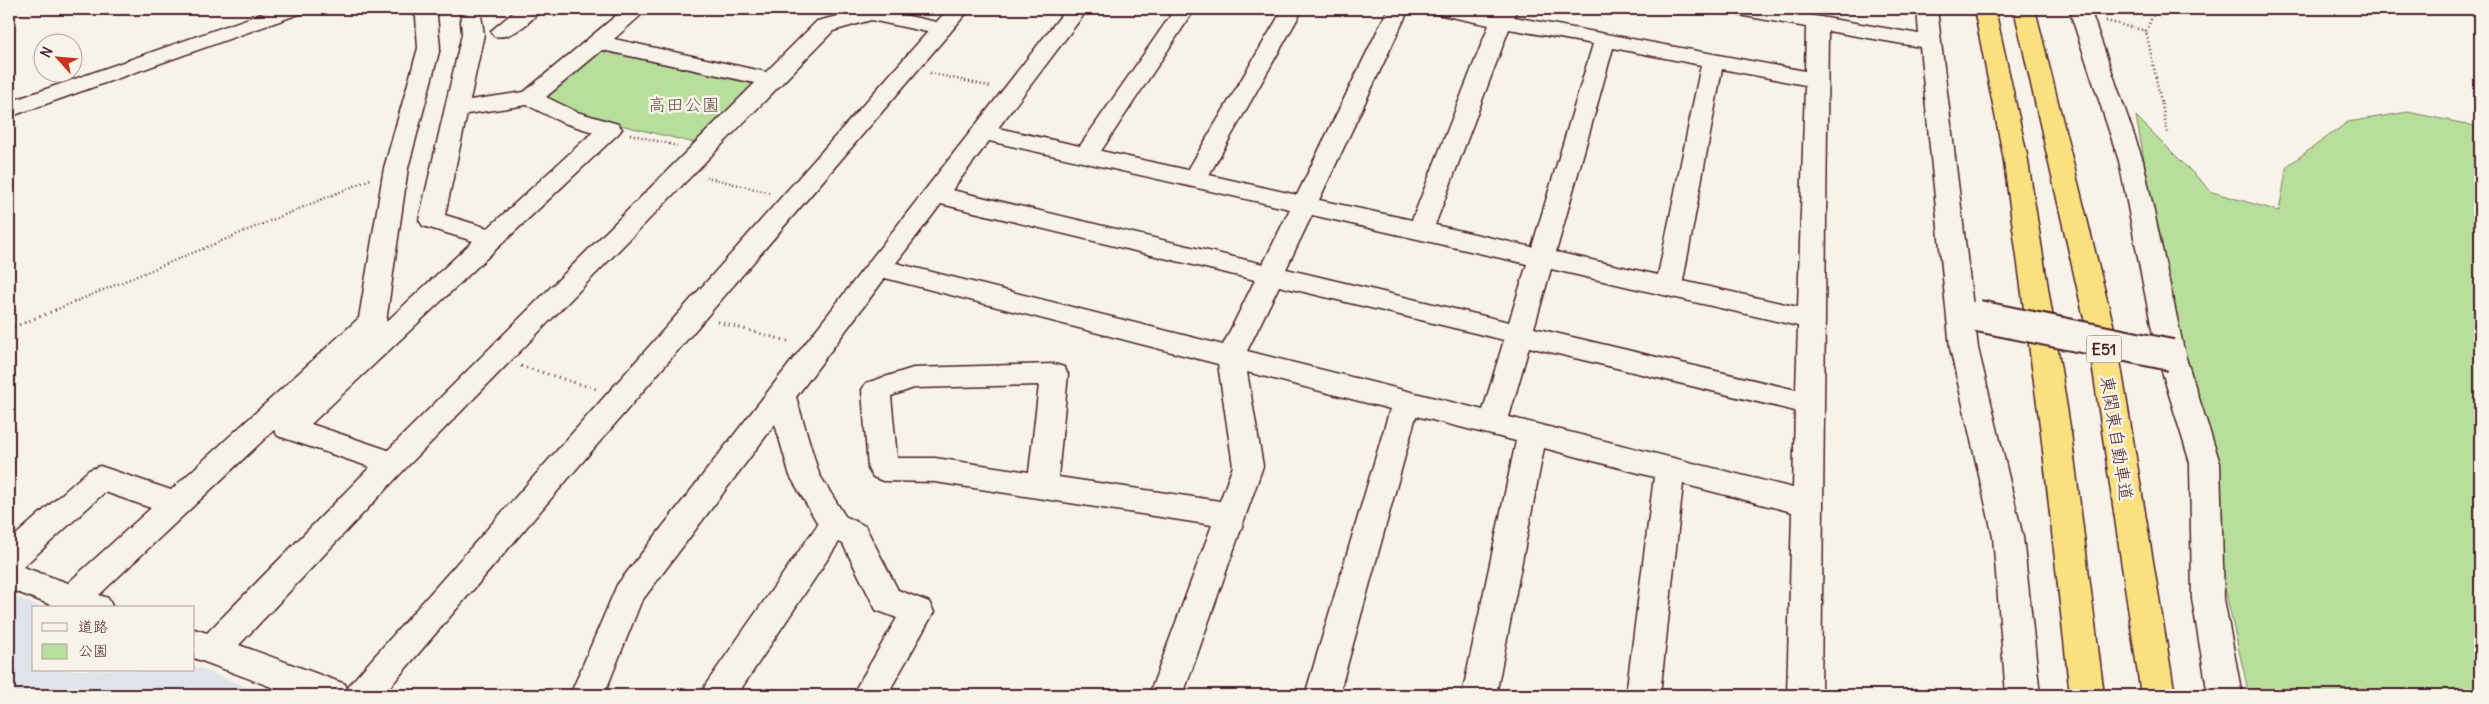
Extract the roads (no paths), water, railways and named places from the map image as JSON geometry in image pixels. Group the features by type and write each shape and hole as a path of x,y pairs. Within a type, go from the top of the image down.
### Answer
{"highway":[{"path":"1984,9 2015,155 2056,433 2087,695"},
{"name":"東関東自動車道","path":"2024,9 2102,336 2158,695"}],"street":[{"path":"9,110 295,9"},
{"path":"9,575 85,603 176,504 372,322 396,168 429,48 426,16 419,9"},
{"path":"470,9 473,34 432,220 492,238"},
{"path":"502,31 530,9"},
{"path":"456,109 531,98 634,9"},
{"path":"362,695 959,9"},
{"path":"587,695 628,595 1077,9"},
{"path":"1086,156 1185,9"},
{"path":"1194,180 1293,9"},
{"path":"1166,695 1248,466 1231,357 1400,9"},
{"path":"1440,9 1504,15 1605,40 1816,80"},
{"path":"1739,9 1932,43"},
{"path":"1927,9 1969,315 1964,348 2008,537 2023,695"},
{"path":"2080,12 2131,161 2172,355 2205,463 2208,599 2225,695"},
{"path":"333,695 204,647 393,463 826,26 871,14 941,29"},
{"path":"1420,231 1504,15"},
{"path":"1804,695 1817,23"},
{"path":"1493,424 1605,40"},
{"path":"597,42 772,80"},
{"path":"1669,287 1713,60"},
{"path":"393,463 288,428 610,129 576,120 553,111 531,98"},
{"path":"983,132 1811,320"},
{"path":"935,194 1809,404"},
{"path":"879,268 1808,504"},
{"path":"1969,315 2172,355"},
{"path":"1042,486 1054,374 913,378 876,390 883,469 935,470 1230,515"},
{"path":"781,395 806,476 834,525 854,535 887,600 918,612 869,695"},
{"path":"1322,695 1406,402"},
{"path":"1479,695 1532,434"},
{"path":"1643,695 1670,469"},
{"path":"9,560 100,478 176,504"},
{"path":"718,695 834,525"}],"park label":[{"name":"高田公園","path":"684,104"}]}
